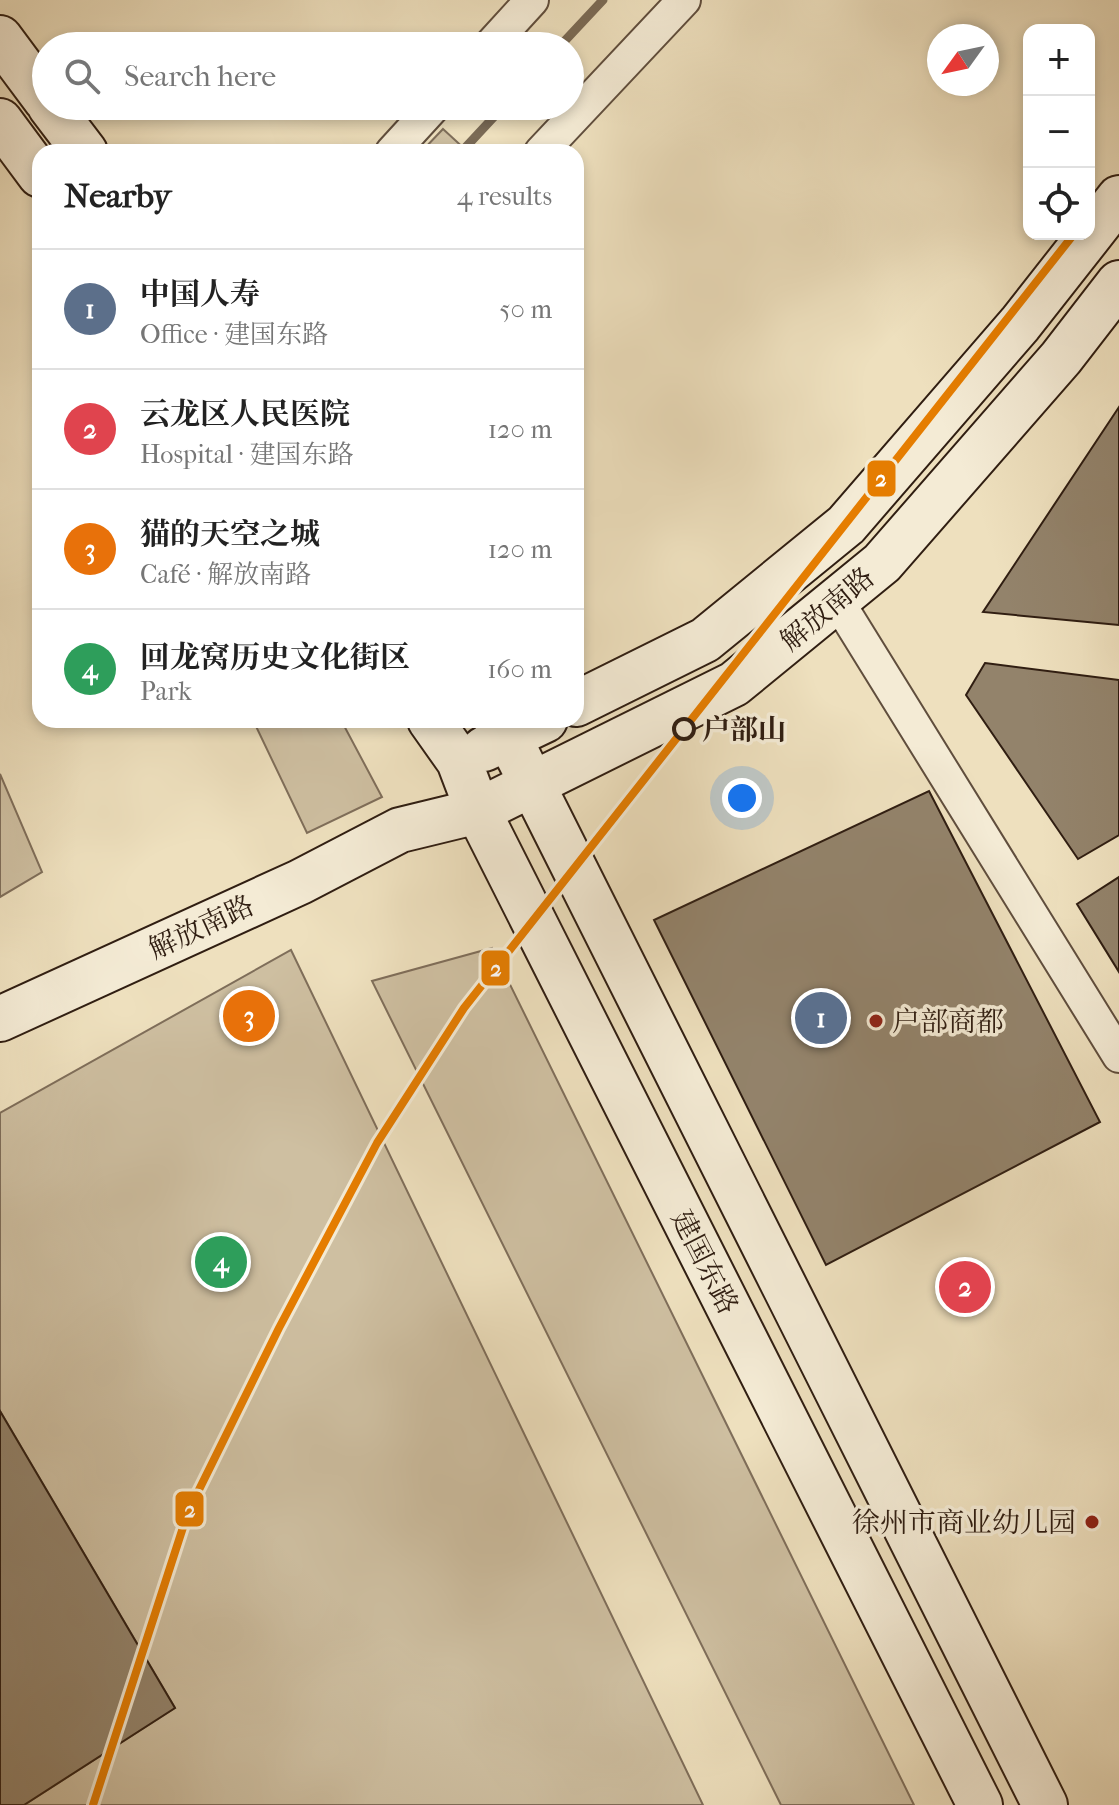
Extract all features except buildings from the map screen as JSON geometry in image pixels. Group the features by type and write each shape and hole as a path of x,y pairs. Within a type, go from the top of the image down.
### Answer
{"main road":[{"path":"0,38 32,81"},
{"path":"61,120 79,144"},
{"path":"0,121 32,164"},
{"name":"解放南路","path":"584,700 705,640 846,525 1020,324 1119,198"},
{"name":"解放南路","path":"0,1019 300,882 400,830 478,811 734,684 882,563 1061,358 1119,283"},
{"name":"建国东路","path":"436,728 459,761 478,811 980,1805"},
{"name":"解放南路","path":"400,830 459,761 513,728"},
{"path":"517,728 532,785 1045,1805"}],"street":[{"path":"503,32 532,0"},
{"path":"584,106 684,0"},
{"path":"399,144 421,120"},
{"path":"549,144 571,120"},
{"path":"838,602 1119,1056"}],"shaded area":[{"path":"443,129 459,144 429,144"},
{"path":"257,728 345,728 382,797 307,833"},
{"path":"0,774 42,872 0,897"},
{"path":"492,948 914,1805 781,1805 372,981"},
{"path":"291,950 703,1805 24,1805 175,1708 0,1411 0,1113"}],"waterway":[{"path":"573,32 603,0"},
{"path":"469,144 491,120"}],"transit line":[{"name":"2","path":"93,1805 188,1512 279,1328 377,1143 464,1008 1069,240"}],"place":[{"name":"户部山","path":"684,729"},
{"name":"猫的天空之城","path":"249,1016"},
{"name":"中国人寿","path":"821,1018"},
{"name":"户部商都","path":"876,1021"},
{"name":"回龙窝历史文化街区","path":"221,1262"},
{"name":"云龙区人民医院","path":"965,1287"},
{"name":"徐州市商业幼儿园","path":"1092,1522"}]}
